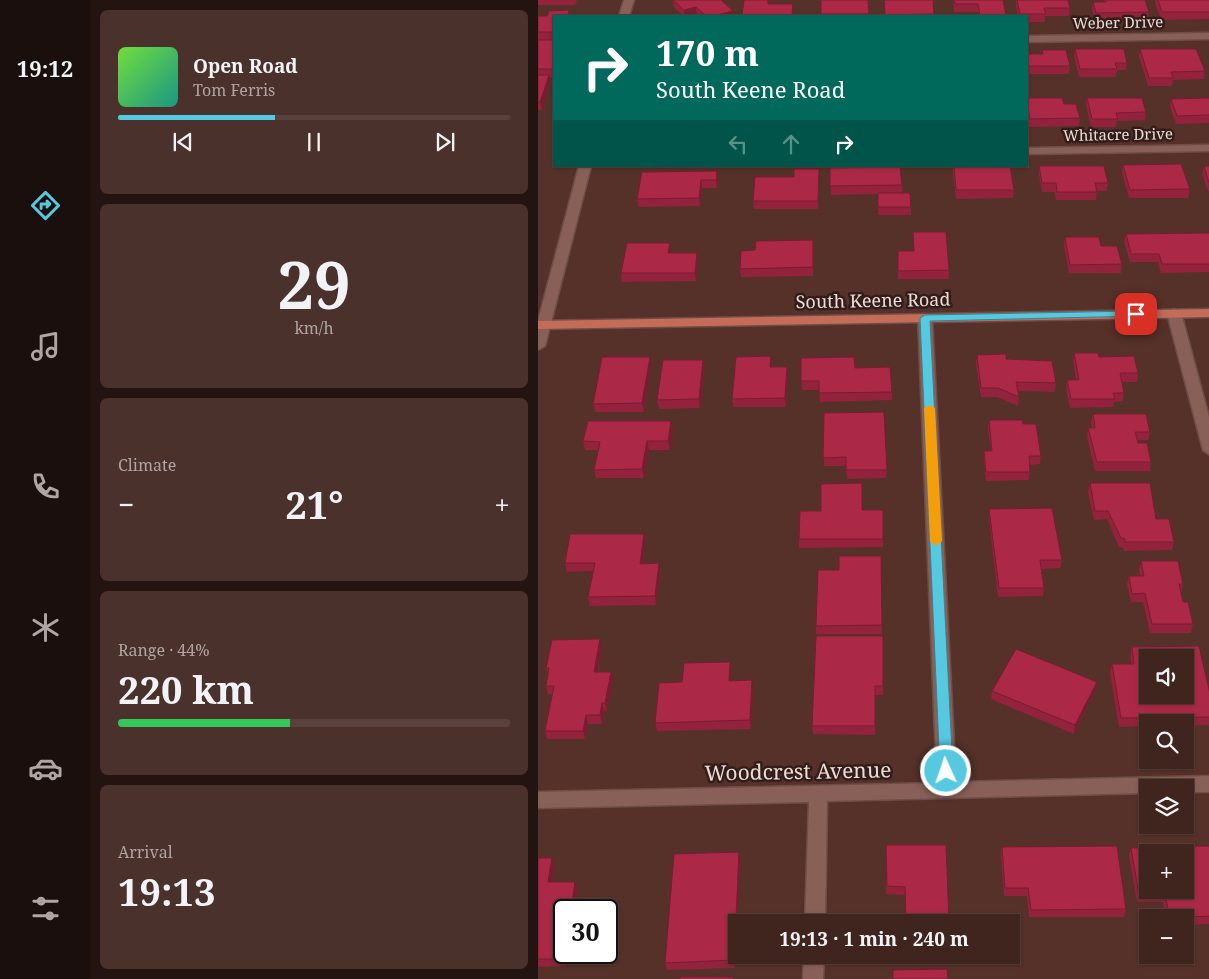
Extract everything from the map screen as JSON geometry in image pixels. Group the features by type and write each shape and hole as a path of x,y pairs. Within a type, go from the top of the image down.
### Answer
{"main road":[{"name":"South Keene Road","path":"541,325 1210,312"}],"street":[{"path":"624,15 629,0"},
{"name":"Weber Drive","path":"1028,38 1210,36"},
{"name":"Whitacre Drive","path":"1028,151 1210,148"},
{"path":"538,346 541,325 585,167"},
{"path":"1174,313 1210,450"},
{"path":"925,318 947,790"},
{"name":"Woodcrest Avenue","path":"538,800 1210,784"},
{"path":"815,914 818,793"},
{"path":"813,979 814,964"}],"building":[{"path":"673,0 721,0 733,11 717,15 705,15 696,7 684,10"},
{"path":"744,0 768,0 768,4 793,4 792,15 742,15"},
{"path":"821,0 868,0 869,14 821,14"},
{"path":"884,0 933,0 934,14 885,15"},
{"path":"954,0 1003,0 1006,15 980,15 978,4 955,4"},
{"path":"1017,0 1068,0 1070,8 1044,8 1046,14 1020,14"},
{"path":"1105,0 1145,0 1149,12 1096,13 1093,2 1106,2"},
{"path":"1158,0 1210,0 1210,12 1162,12"},
{"path":"569,10 568,15 553,15 553,32 538,32 538,16 547,16 549,11"},
{"path":"538,40 553,40 552,69 538,69"},
{"path":"1075,49 1124,49 1127,63 1115,63 1117,69 1080,69"},
{"path":"1140,49 1196,49 1205,71 1171,72 1173,78 1149,78"},
{"path":"1042,50 1066,50 1070,66 1028,66 1028,54 1043,54"},
{"path":"538,75 549,75 540,102 538,102"},
{"path":"1028,98 1062,98 1064,104 1076,104 1080,118 1030,119"},
{"path":"1087,98 1142,98 1146,112 1116,113 1118,119 1092,119"},
{"path":"1210,98 1210,115 1177,116 1171,99"},
{"path":"1181,164 1190,189 1130,190 1123,165"},
{"path":"1039,166 1104,166 1108,183 1095,183 1097,192 1057,192 1056,183 1042,183"},
{"path":"1204,166 1210,166 1210,183 1209,183"},
{"path":"900,167 902,185 830,186 830,168"},
{"path":"954,167 1010,167 1014,190 956,190"},
{"path":"794,169 819,169 818,201 753,201 755,177 794,177"},
{"path":"717,171 716,180 701,180 699,198 637,199 642,172"},
{"path":"878,193 910,193 911,207 878,207"},
{"path":"913,232 946,232 949,270 898,271 898,251 914,251"},
{"path":"1210,233 1210,264 1162,264 1159,254 1131,254 1126,234"},
{"path":"1065,237 1099,237 1101,246 1117,246 1122,264 1070,265"},
{"path":"813,240 813,267 740,269 741,251 755,250 756,241"},
{"path":"627,243 670,243 668,253 697,253 695,273 621,273"},
{"path":"1074,353 1098,353 1099,357 1134,356 1138,373 1120,373 1124,393 1113,393 1115,399 1071,399 1067,380 1079,380"},
{"path":"1006,354 1006,359 1052,361 1056,383 1016,382 1019,397 998,388 981,388 977,355"},
{"path":"771,356 770,367 787,367 785,398 732,399 736,357"},
{"path":"602,357 650,357 642,403 593,404"},
{"path":"854,357 855,368 890,367 892,392 819,393 819,381 801,381 801,358"},
{"path":"663,360 703,360 699,399 657,400"},
{"path":"884,412 887,470 846,470 846,457 823,458 824,413"},
{"path":"1093,414 1146,414 1150,432 1135,432 1138,443 1147,443 1151,462 1097,462 1088,428 1095,428"},
{"path":"989,420 1022,420 1023,424 1036,424 1041,456 1029,456 1030,472 986,472 984,451 992,451"},
{"path":"588,421 671,421 668,441 647,441 642,469 594,470 600,442 583,441"},
{"path":"862,483 862,510 883,510 883,539 799,539 800,511 821,511 821,484"},
{"path":"1090,483 1150,483 1156,519 1169,519 1174,542 1125,542 1125,539 1121,538 1108,511 1095,511"},
{"path":"1052,508 1062,560 1040,560 1044,588 999,588 989,509"},
{"path":"570,534 644,534 640,564 659,563 655,596 588,597 595,563 565,563"},
{"path":"839,556 881,556 882,625 816,626 818,570 839,570"},
{"path":"1141,561 1178,561 1183,584 1179,584 1183,602 1188,602 1193,624 1152,624 1145,593 1132,594 1129,576 1144,576"},
{"path":"816,636 883,636 883,686 875,686 875,726 812,726"},
{"path":"600,639 594,672 611,672 605,703 602,703 600,715 586,715 583,731 545,731 554,686 546,686 549,668 546,668 552,640"},
{"path":"1199,646 1210,694 1210,717 1194,717 1194,714 1139,714 1139,718 1121,718 1112,664 1134,664 1132,647"},
{"path":"1016,649 1097,682 1075,725 992,691"},
{"path":"730,662 729,681 752,680 750,720 655,723 659,683 682,682 684,663"},
{"path":"886,845 946,845 949,914 906,914 905,887 887,886"},
{"path":"1117,846 1126,909 1031,910 1028,888 1005,888 1002,847"},
{"path":"1194,846 1210,846 1210,916 1194,917 1194,909 1168,909 1166,899 1194,899"},
{"path":"1131,848 1139,848 1139,895"},
{"path":"739,852 736,914 728,914 728,960 665,963 674,854"},
{"path":"538,858 552,858 548,882 575,882 573,899 553,899 553,959 538,959"},
{"path":"947,969 948,979 893,979 893,970"},
{"path":"680,977 733,977 733,979 680,979"}],"slow traffic":[{"path":"930,408 936,541"}],"route":[{"path":"946,771 925,318 1136,314"}]}
